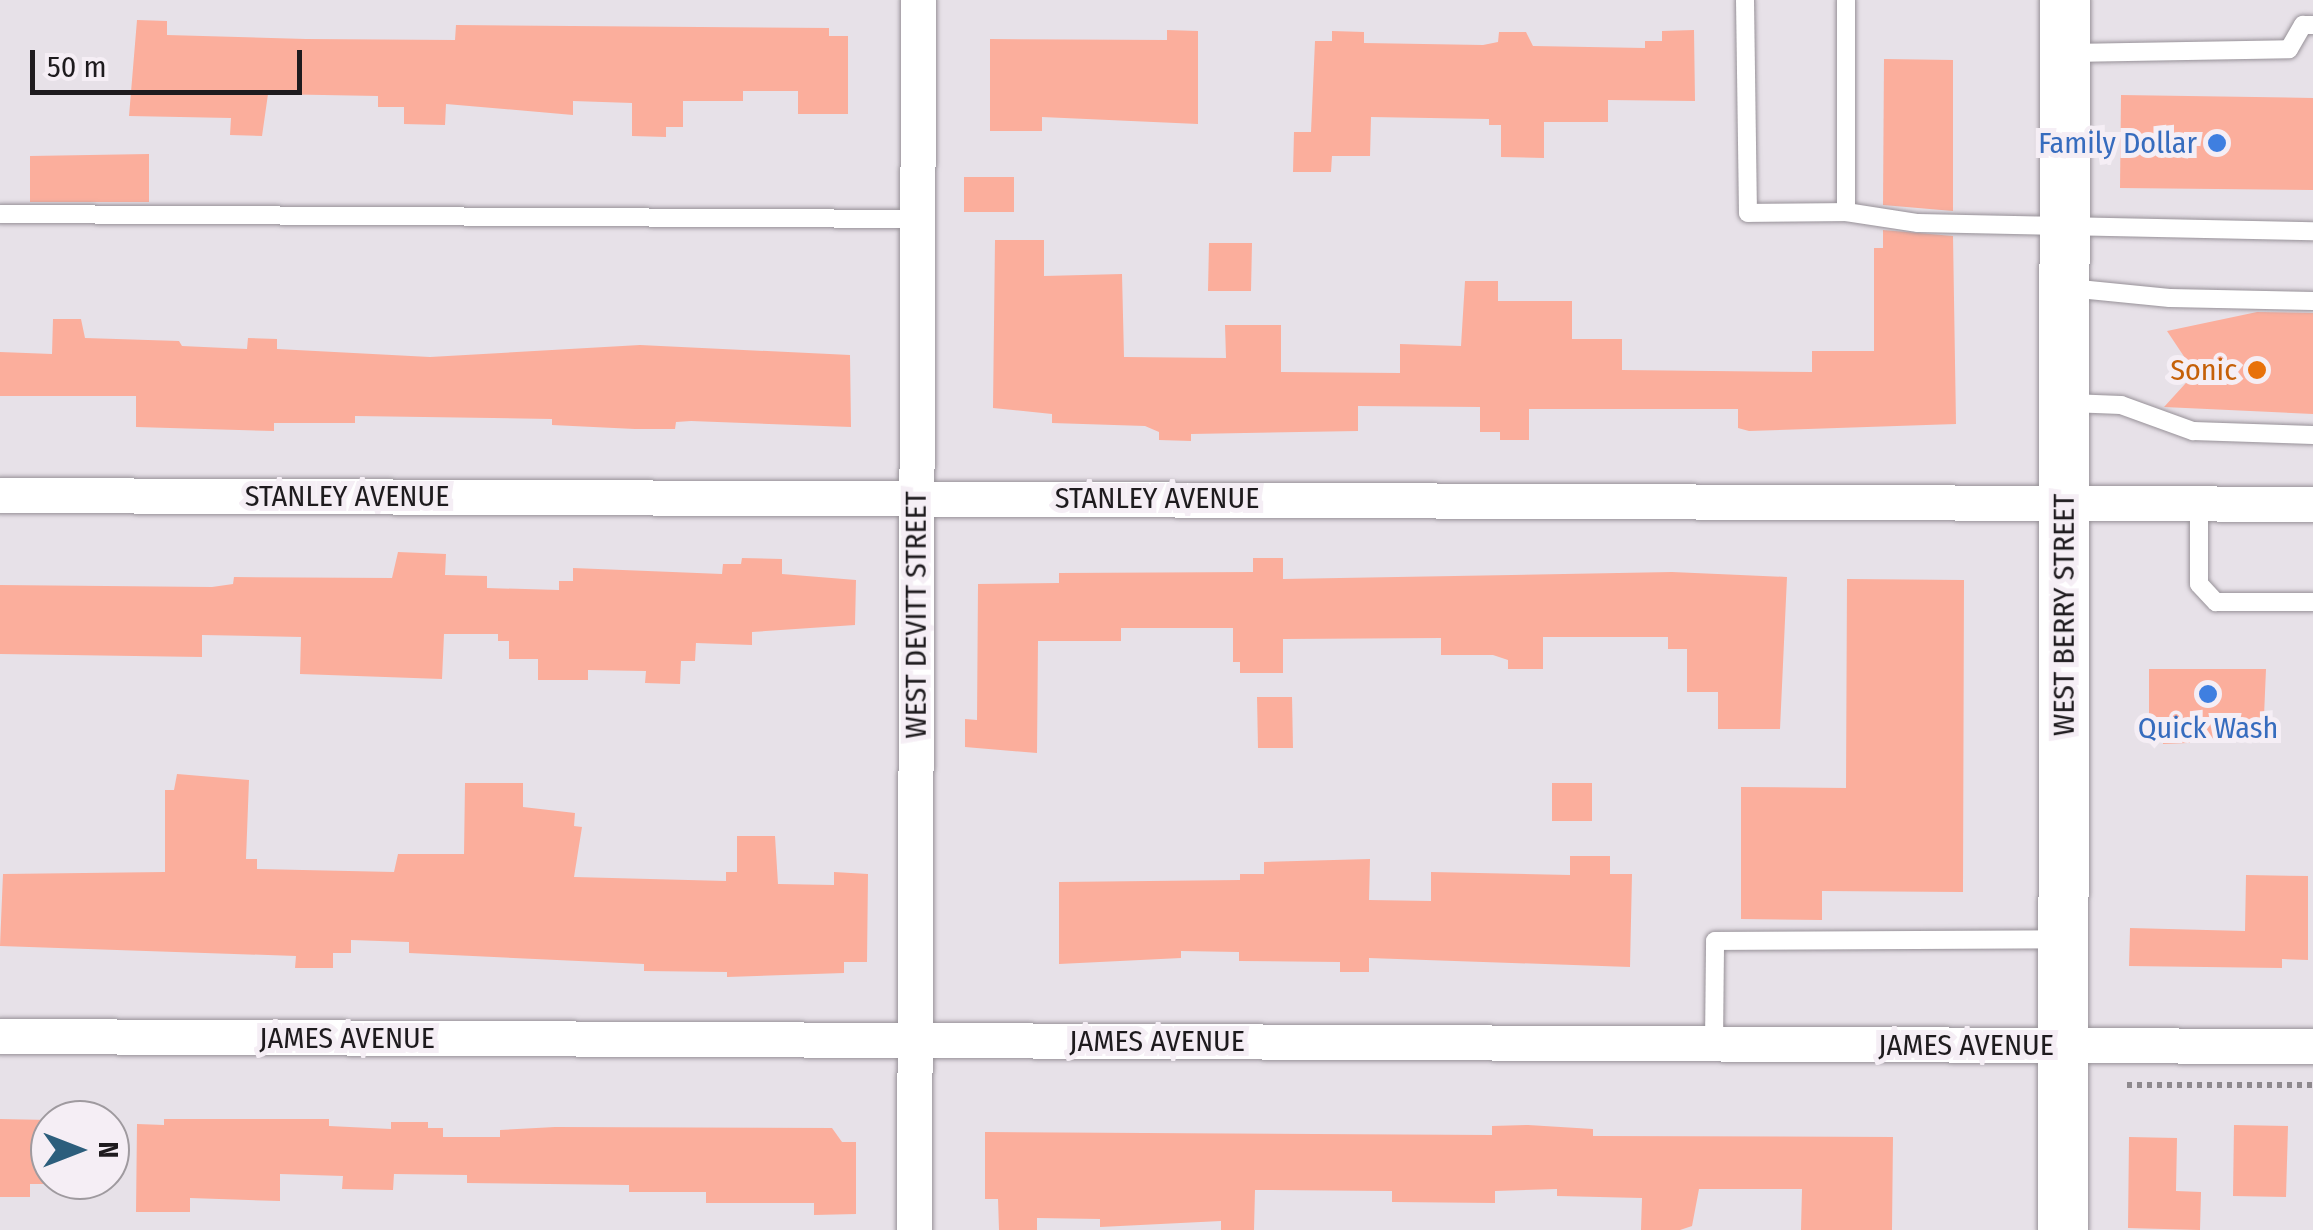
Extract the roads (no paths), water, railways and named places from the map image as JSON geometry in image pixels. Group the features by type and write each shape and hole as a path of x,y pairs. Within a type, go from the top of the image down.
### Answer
{"main road":[{"name":"WEST BERRY STREET","path":"2064,1230 2065,0"}],"street":[{"name":"WEST DEVITT STREET","path":"914,1230 918,0"},
{"name":"STANLEY AVENUE","path":"0,496 2064,500 2313,504"},
{"name":"JAMES AVENUE","path":"0,1036 2313,1046"}],"lane":[{"path":"1744,0 1748,212 1846,212 1918,223 2313,230"},
{"path":"1846,0 1846,212"},
{"path":"2065,53 2290,48 2303,24 2313,25"},
{"path":"0,214 917,219"},
{"path":"2065,287 2170,298 2313,301"},
{"path":"2064,402 2121,405 2193,431 2313,435"},
{"path":"2199,502 2200,584 2216,602 2313,602"},
{"path":"1714,1043 1715,941 2065,939"}],"place":[{"name":"Family Dollar","path":"2217,143"},
{"name":"Sonic","path":"2257,370"},
{"name":"Quick Wash","path":"2208,694"}]}
